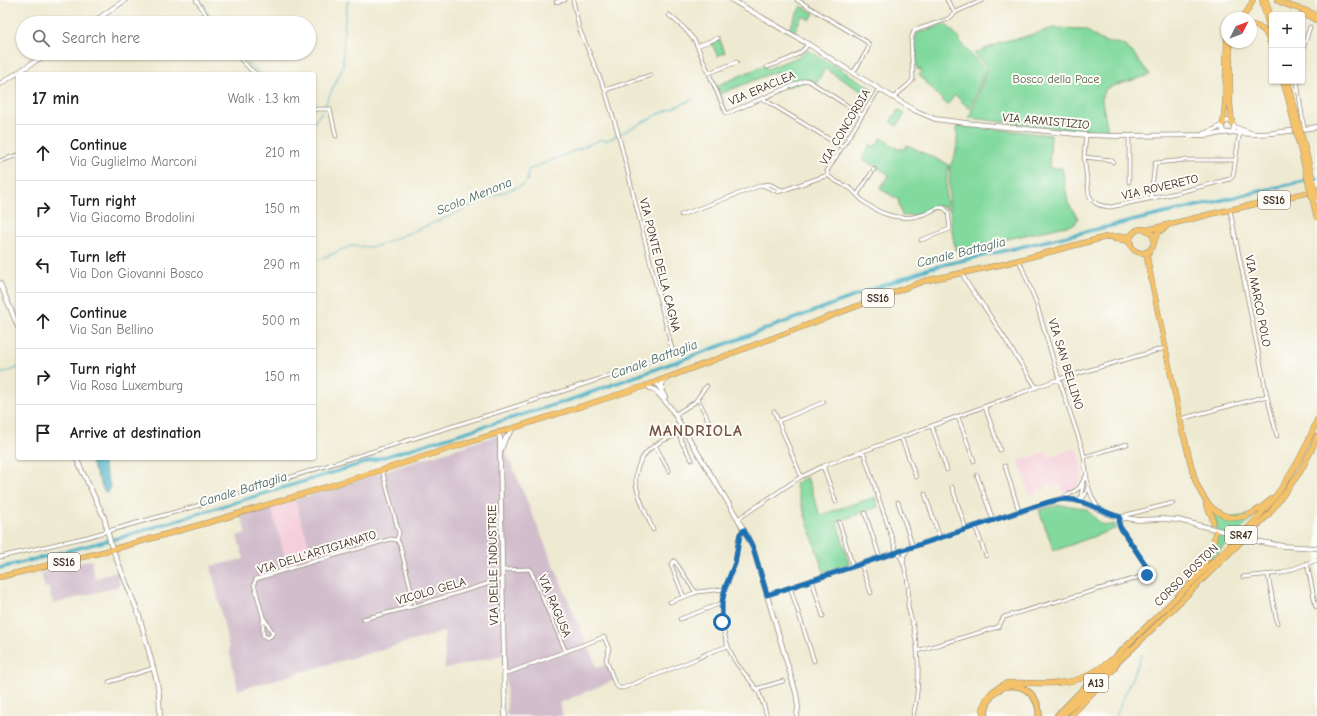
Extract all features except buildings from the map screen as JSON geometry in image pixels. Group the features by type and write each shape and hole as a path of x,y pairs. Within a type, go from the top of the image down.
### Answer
{"highway":[{"name":"A13","path":"1062,716 1130,650"},
{"name":"A13","path":"1057,716 1113,658"},
{"path":"984,716 988,703 994,693 1002,687 1014,686 1024,688 1028,691 1037,703 1039,716"}],"main road":[{"path":"1246,12 1253,0"},
{"path":"1262,0 1269,27"},
{"path":"1266,0 1269,12"},
{"path":"1277,0 1286,5 1311,12 1317,16"},
{"path":"1305,15 1317,21"},
{"path":"1257,26 1266,32 1269,37"},
{"path":"1222,124 1225,104 1227,48"},
{"path":"1230,48 1230,103 1233,125"},
{"path":"1284,84 1290,98 1317,197"},
{"path":"1288,84 1290,98 1317,218"},
{"name":"SS16","path":"0,577 217,520 382,470 645,386 938,277 1019,260 1106,237 1129,236 1139,230 1146,230 1317,191"},
{"name":"SS16","path":"1150,250 1157,233 1171,224"},
{"path":"1146,230 1152,235 1154,243"},
{"path":"1133,234 1131,243 1134,249 1140,253 1148,263"},
{"name":"SS16","path":"1098,240 1120,239 1131,243"},
{"path":"1140,253 1150,250"},
{"path":"1150,250 1147,256 1148,263 1165,348 1183,433 1193,473 1199,489 1208,505 1219,513 1230,517 1242,517 1254,512 1280,492"},
{"name":"CORSO BOSTON","path":"984,716 983,707 986,701 994,690 1000,686 1008,683 1063,682 1079,679 1095,671 1113,658 1265,511 1280,492 1305,449 1317,420"},
{"path":"1183,433 1184,445 1192,479 1212,516 1213,522"},
{"name":"CORSO BOSTON","path":"1071,716 1130,650 1269,514 1296,478 1312,449 1317,436"},
{"name":"SR47","path":"1312,449 1317,440"},
{"path":"1176,598 1181,590 1202,568 1208,558 1212,550 1215,532"}],"street":[{"path":"102,16 125,0"},
{"path":"196,0 207,16"},
{"path":"556,2 565,0"},
{"name":"VIA PONTE DELLA CAGNA","path":"107,531 207,503 541,399 673,353 619,134 605,90 582,39 573,0"},
{"name":"VIA ARMISTIZIO","path":"732,0 808,44 894,98 935,119 1086,135 1207,135 1224,133"},
{"path":"797,0 867,42 868,48 853,73"},
{"path":"803,4 805,0"},
{"path":"947,0 955,13"},
{"path":"894,98 896,94 913,79 911,42 914,31 948,20 954,16 955,13 983,0"},
{"name":"VIA ERACLEA","path":"669,15 684,28 697,46 726,112 728,113 806,80 862,115"},
{"path":"1303,48 1310,28"},
{"path":"697,46 718,38"},
{"path":"767,67 797,55 808,44"},
{"path":"19,72 37,60"},
{"path":"242,60 254,72"},
{"path":"709,73 737,62"},
{"path":"0,84 16,74"},
{"path":"605,90 651,75"},
{"path":"1297,84 1304,129"},
{"name":"VIA CONCORDIA","path":"681,215 769,184 778,190 783,190 828,175 827,171 879,89"},
{"path":"763,98 842,148"},
{"path":"316,109 330,109 336,136"},
{"path":"1203,134 1216,129 1228,121 1233,125 1253,134"},
{"path":"1222,124 1222,130 1224,133 1228,134 1232,132 1240,134 1253,134 1317,127"},
{"path":"1232,132 1233,125"},
{"name":"VIA ROVERETO","path":"1086,135 1084,157 1089,195 1096,204 1111,207 1152,199 1230,179 1233,176 1240,134"},
{"path":"1129,136 1129,182"},
{"path":"0,161 16,156"},
{"path":"1084,157 1111,160 1114,162"},
{"path":"1152,199 1151,193 1155,162 1186,160 1235,160"},
{"path":"857,195 874,169"},
{"path":"828,175 831,179 842,184 878,212 891,216 914,217 941,207 944,208 948,212 950,229 921,240"},
{"name":"VIA MARCO POLO","path":"1230,210 1267,396 1277,436"},
{"name":"VIA SAN BELLINO","path":"1019,260 1036,302 1084,457 1088,487 1093,500 1101,511"},
{"path":"961,272 1036,387"},
{"path":"0,283 16,322"},
{"path":"738,519 801,476 823,466 1059,379 1165,348"},
{"path":"660,391 662,383 666,379"},
{"path":"655,382 676,414 738,519 757,557 796,693 798,707 797,716"},
{"path":"645,386 660,391"},
{"path":"676,414 694,403 707,386"},
{"path":"1180,419 1267,396"},
{"path":"697,400 699,401 711,426"},
{"path":"778,421 824,402"},
{"path":"985,407 1000,450"},
{"path":"774,411 801,476"},
{"path":"958,417 974,461"},
{"name":"VIA DELLE INDUSTRIE","path":"500,454 505,439 516,427"},
{"path":"932,427 948,470"},
{"path":"653,530 637,490 635,482 636,473 640,464 654,445 686,431"},
{"path":"501,432 505,439"},
{"name":"VIA DELLE INDUSTRIE","path":"501,432 500,454 505,716"},
{"path":"679,434 681,443 692,460"},
{"path":"901,437 916,477"},
{"path":"1084,457 1127,444"},
{"path":"654,445 670,471"},
{"path":"863,451 901,552 903,566"},
{"path":"77,460 102,510 112,547 139,615 160,695 160,716"},
{"path":"823,466 836,502"},
{"path":"1005,466 1019,511"},
{"path":"382,470 399,533 397,540 400,544 415,606"},
{"path":"977,475 992,520"},
{"path":"767,595 901,552 911,547 1019,511 1061,499 1076,491 1086,476"},
{"path":"1080,501 1083,482"},
{"path":"952,487 966,529"},
{"path":"1080,501 1088,487"},
{"path":"925,494 940,538"},
{"path":"1061,499 1080,501 1101,511 1122,517 1138,520 1162,518 1178,520 1256,541 1283,546 1317,548"},
{"path":"898,502 911,547"},
{"path":"917,651 998,627 1004,618 1147,575 1150,572 1149,570 1119,524 1122,517 1126,515 1173,503"},
{"path":"1137,512 1138,520"},
{"path":"865,513 880,558"},
{"path":"839,522 853,567"},
{"path":"975,526 986,556"},
{"path":"744,530 740,534 735,563 725,588 722,603 722,622 728,646 735,661 756,689 768,716"},
{"path":"0,557 59,544 107,531"},
{"name":"VIA DELL'ARTIGIANATO","path":"263,617 254,584 256,579 391,539 397,540"},
{"path":"901,552 899,554 908,585 909,608 917,651 917,685 913,716"},
{"path":"1243,577 1282,573 1317,560"},
{"path":"684,597 671,565 674,561 696,593"},
{"path":"1307,563 1316,607"},
{"path":"861,564 871,593"},
{"name":"VIA RAGUSA","path":"503,570 530,569 566,652"},
{"path":"1268,575 1277,624"},
{"name":"VICOLO GELA","path":"363,619 415,606 503,579"},
{"path":"812,580 823,616"},
{"path":"790,587 814,661"},
{"path":"670,602 696,593 725,588"},
{"path":"403,609 410,601 411,589"},
{"path":"680,619 722,603"},
{"path":"263,617 273,633 267,638 263,635 263,617"},
{"path":"505,674 604,637 609,649 606,659 615,684 619,688 622,688 728,646"},
{"path":"109,682 154,668"},
{"path":"756,689 783,681"}],"shaded area":[{"path":"499,435 597,668 608,664 615,680 559,703 563,716 507,716 506,654 445,669 444,632 238,690 211,566 244,559 237,536 246,533 241,516 271,508 288,567 313,558 295,500"},
{"path":"1076,448 1077,452 1079,452 1082,474 1081,480 1075,489 1064,494 1061,485 1053,487 1051,484 1045,486 1046,489 1030,494 1018,461 1047,452 1049,457"},
{"path":"295,500 313,558 288,567 271,508"},
{"path":"91,560 95,578 117,572 120,586 53,604 48,587 45,588 41,573"}],"green space":[{"path":"801,6 814,13 810,20 802,16 794,32 789,29"},
{"path":"946,24 985,70 970,109 955,95 947,105 919,75 922,71 917,69 915,40 917,33 922,31 925,32"},
{"name":"Bosco della Pace","path":"1053,28 1085,29 1105,42 1122,44 1133,53 1150,75 1107,88 1102,95 1102,101 1108,132 1055,128 969,118 987,69 974,53 1008,40 1021,38"},
{"path":"720,40 725,53 717,56 712,43"},
{"path":"808,50 873,89 869,96 825,69 816,84 809,80 784,88 777,71 720,94 716,86 765,65 767,69 797,57"},
{"path":"898,110 905,114 897,126 890,122"},
{"path":"957,125 1051,135 1049,168 1062,168 1068,203 1078,218 1075,224 956,250 951,221 949,187 950,168 957,148"},
{"path":"881,138 900,150 901,148 904,150 907,145 949,165 946,188 948,210 945,207 937,206 926,212 902,216 898,199 880,189 889,174 862,159 870,144 875,147"},
{"path":"807,477 820,515 875,497 878,507 837,522 849,564 824,573 795,484"},
{"path":"1059,505 1085,509 1101,523 1105,525 1114,524 1117,528 1054,551 1039,510"},
{"path":"1214,511 1229,518 1254,514 1255,516 1211,559 1209,558 1216,536 1217,524 1212,513"}],"water":[{"path":"90,460 102,460 111,488 109,491 105,492"}],"waterway":[{"path":"199,0 210,16"},
{"path":"324,107 343,64 344,28 348,0"},
{"path":"245,60 258,72"},
{"name":"Scolo Menona","path":"316,261 350,246 377,246 443,219 490,197 523,185 527,181 528,171 530,169 600,140 603,139 606,141 661,113 694,99"},
{"path":"316,120 322,111"},
{"name":"Canale Battaglia","path":"0,568 122,537 570,400 930,268 1317,178"},
{"name":"Scolo Menona","path":"0,374 16,369"},
{"path":"1116,716 1142,654"},
{"path":"830,716 839,714 840,716"}],"district":[{"name":"MANDRIOLA","path":"696,431"}],"route":[{"path":"722,622 722,603 725,588 735,563 738,540 741,532 744,530 757,557 767,595 992,520 1045,503 1066,499 1080,501 1120,517 1120,527 1149,570 1150,572 1147,575"}]}
